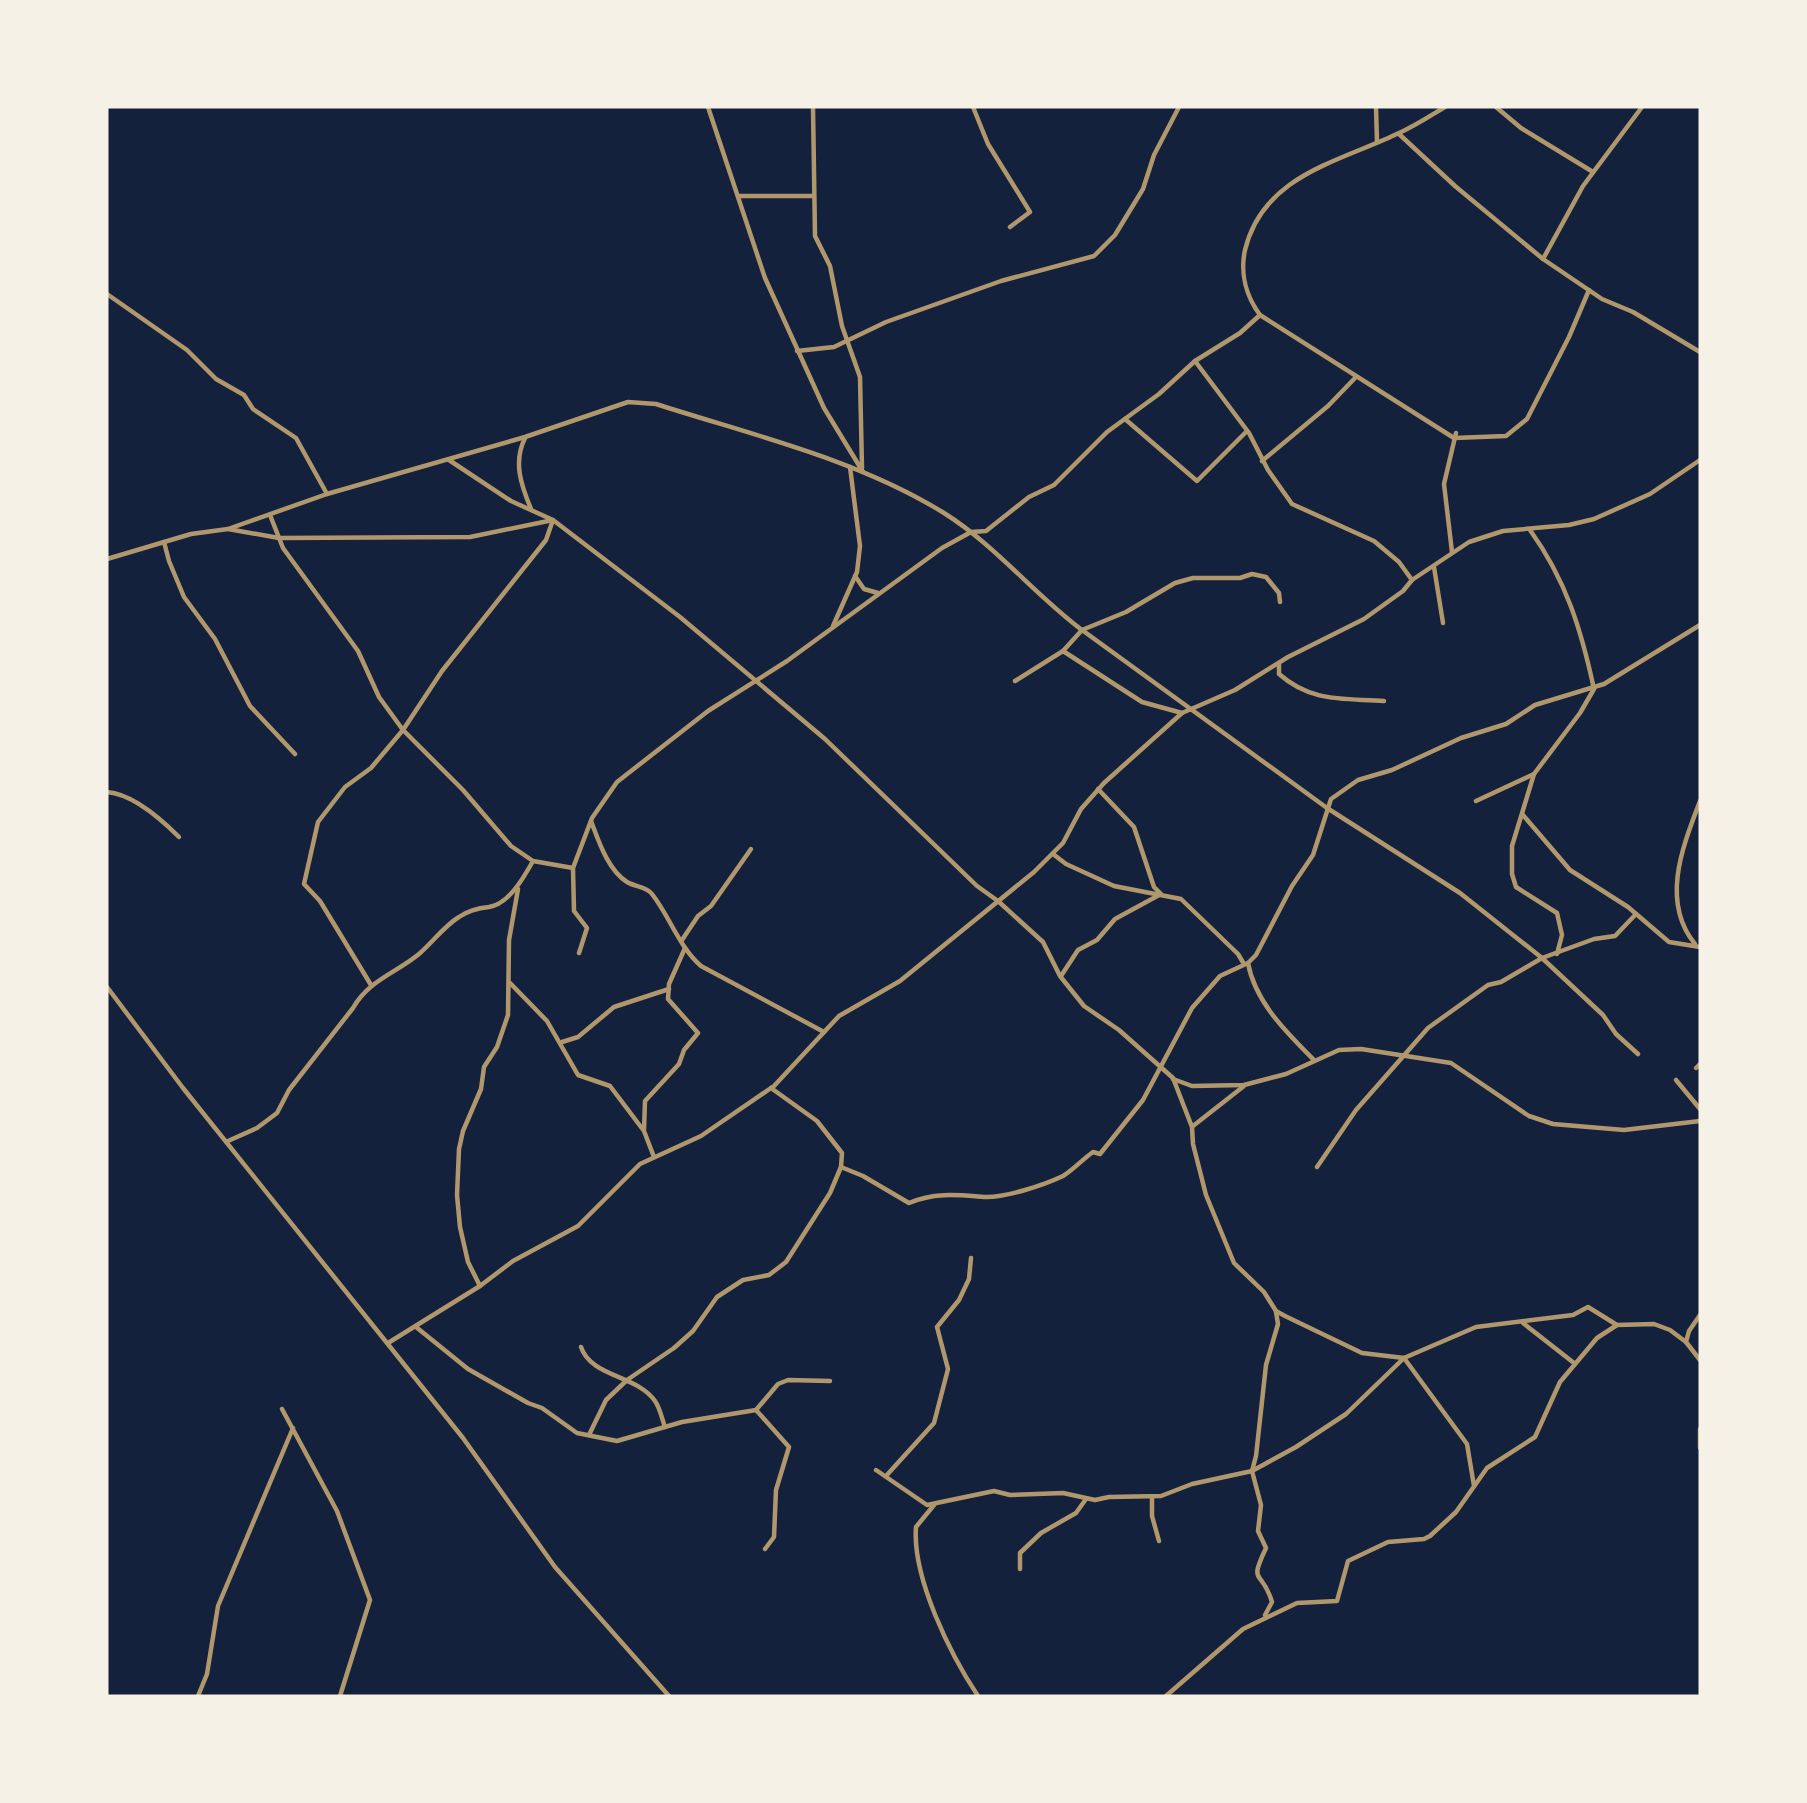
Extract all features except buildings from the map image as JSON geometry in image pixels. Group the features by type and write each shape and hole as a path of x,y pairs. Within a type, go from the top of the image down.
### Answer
{"street":[{"path":"708,107 765,278 824,408 863,472"},
{"path":"813,107 815,236 830,266 846,342 856,363 861,385 859,433 863,472"},
{"path":"973,107 988,145 1030,212 1010,227"},
{"path":"797,351 834,347 886,322 991,285 1094,256 1115,235 1143,189 1154,155 1179,107"},
{"path":"1376,107 1377,142"},
{"path":"1446,107 1399,134 1309,172 1272,198 1251,226 1243,257 1244,282 1260,315 1455,436 1506,436 1527,419 1569,337 1589,290"},
{"path":"1496,107 1521,128 1593,172"},
{"path":"1543,259 1593,172 1642,107"},
{"path":"1399,134 1455,186 1543,259 1589,290 1700,352"},
{"path":"738,196 813,196"},
{"path":"107,294 187,350 216,379 244,396 253,409 296,438 327,494"},
{"path":"579,953 587,928 573,911 573,868 591,821 617,782 708,711 833,627 942,548 971,532 986,531 1029,497 1054,485 1125,419 1195,361 1240,332 1260,315"},
{"path":"1195,361 1247,431 1262,461 1292,504 1374,541 1399,562 1412,580"},
{"path":"1262,461 1328,407 1356,377"},
{"path":"107,559 164,542 228,529 327,494 525,437 636,400 656,404 850,467 943,512 971,532 1054,609 1082,630 1327,808 1460,893 1542,958 1603,1015 1616,1034 1638,1054"},
{"path":"1125,419 1197,481 1247,431"},
{"path":"1452,552 1444,484 1455,436"},
{"path":"525,437 517,453 518,467 531,510"},
{"path":"448,460 494,491 553,520 680,617 753,682 825,739 976,886 998,901 1043,942 1060,976 1084,1006 1182,1084 1202,1087 1244,1086 1286,1074 1339,1050 1361,1049 1405,1058 1451,1063 1529,1116 1553,1124 1624,1130 1700,1121"},
{"path":"388,1343 480,1286 512,1262 578,1226 620,1181 654,1157 701,1136 771,1088 824,1032 852,1007 900,981 1053,854 1070,833 1081,808 1098,789 1182,713 1235,690 1279,663 1364,619 1452,552 1486,536 1569,525 1614,512 1650,494 1700,460"},
{"path":"833,627 855,576 860,546 850,467"},
{"path":"270,515 279,538 310,589 358,651 379,697 403,730 463,790 498,834 533,861 573,868"},
{"path":"228,529 279,538 470,537 553,520"},
{"path":"371,985 320,901 304,884 318,822 345,787 371,768 403,730 442,671 547,540 553,520"},
{"path":"1530,530 1558,572 1572,604 1594,689 1580,713 1534,774 1524,798 1523,815 1515,831 1512,874 1516,887 1557,914 1562,935 1557,954"},
{"path":"164,542 184,597 215,639 250,706 295,754"},
{"path":"1433,567 1443,623"},
{"path":"1015,681 1063,651 1082,630 1126,612 1175,583 1194,578 1240,578 1252,575 1266,577 1279,593 1280,602"},
{"path":"855,576 864,589 878,593"},
{"path":"841,1167 863,1176 905,1203 961,1194 985,1197 1036,1186 1064,1175 1093,1152 1100,1154 1129,1120 1192,1008 1220,976 1246,964 1313,855 1324,828 1331,799 1358,780 1392,770 1461,738 1506,724 1535,705 1594,689 1700,625"},
{"path":"1063,651 1142,702 1182,713"},
{"path":"1279,663 1279,674 1294,688 1312,696 1336,701 1384,701"},
{"path":"1476,801 1534,774"},
{"path":"1098,789 1134,827 1154,887 1161,894"},
{"path":"107,792 116,792 160,818 179,837"},
{"path":"1698,945 1681,920 1675,886 1685,842 1700,801"},
{"path":"1523,815 1565,866 1636,914 1669,942 1698,945"},
{"path":"591,821 615,870 628,882 650,890 685,948 701,966 824,1032"},
{"path":"682,941 698,915 711,905 751,849"},
{"path":"1053,854 1066,864 1114,886 1181,899 1238,954 1271,1012 1314,1060"},
{"path":"480,1286 468,1262 460,1227 457,1195 458,1149 481,1089 484,1067 497,1047 508,1015 509,940 518,887 533,861"},
{"path":"228,1141 257,1128 278,1113 289,1090 354,1008 362,993 371,985 417,956 458,918 482,906 492,906 518,887"},
{"path":"1060,976 1078,950 1097,940 1115,919 1161,894"},
{"path":"1317,1167 1356,1110 1405,1058 1428,1028 1488,985 1501,982 1542,958 1594,939 1615,936 1636,914"},
{"path":"644,1131 645,1101 679,1063 684,1050 698,1033 673,1009 668,999 668,989 678,957 685,948"},
{"path":"510,982 547,1021 578,1075 610,1086 644,1131 654,1157"},
{"path":"107,986 183,1088 463,1438 555,1567 669,1696"},
{"path":"561,1042 578,1037 614,1007 668,989"},
{"path":"1173,1078 1192,1127 1193,1144 1206,1195 1234,1263 1264,1292 1276,1311 1278,1324 1266,1364 1252,1471 1261,1506 1258,1531 1266,1548 1255,1567 1256,1573 1268,1588 1272,1602 1264,1617"},
{"path":"1676,1080 1700,1109"},
{"path":"1192,1127 1244,1086"},
{"path":"589,1435 606,1400 627,1380 674,1349 693,1331 717,1297 729,1287 743,1280 769,1275 786,1262 821,1211 841,1167 842,1153 817,1121 771,1088"},
{"path":"886,1476 934,1423 948,1369 937,1328 959,1300 969,1279 971,1258"},
{"path":"876,1470 922,1503 933,1505 994,1492 1010,1495 1063,1493 1086,1499 1152,1497 1252,1471 1296,1447 1346,1414 1404,1358 1476,1327 1573,1315 1588,1307 1617,1325"},
{"path":"1276,1311 1352,1349 1404,1358 1466,1444 1474,1486"},
{"path":"1686,1342 1689,1331 1700,1315"},
{"path":"1520,1322 1536,1330 1574,1363"},
{"path":"1166,1696 1228,1639 1264,1617 1297,1603 1336,1601 1348,1561 1388,1542 1424,1539 1430,1536 1456,1512 1492,1464 1517,1451 1535,1437 1560,1382 1597,1338 1617,1325 1654,1324 1686,1342 1700,1360"},
{"path":"416,1327 468,1370 542,1408 577,1433 617,1441 706,1416 756,1410 778,1384 788,1380 830,1381"},
{"path":"581,1348 591,1363 642,1388 656,1402 665,1427"},
{"path":"282,1409 337,1511 370,1600 340,1696"},
{"path":"756,1410 789,1447 776,1490 774,1537 765,1549"},
{"path":"198,1696 206,1674 218,1606 294,1427"},
{"path":"1700,1429 1700,1448"},
{"path":"1152,1497 1152,1516 1158,1541"},
{"path":"1020,1569 1020,1553 1041,1533 1076,1513 1086,1499"},
{"path":"933,1505 916,1527 923,1580 932,1611 962,1672 978,1696"}]}
